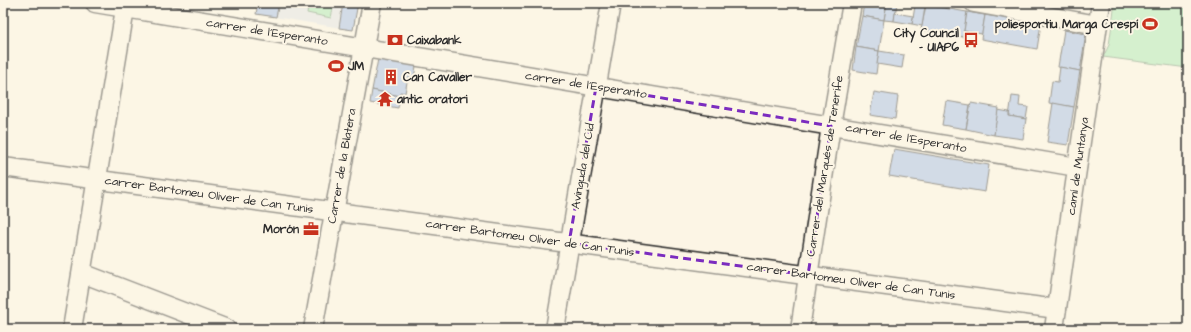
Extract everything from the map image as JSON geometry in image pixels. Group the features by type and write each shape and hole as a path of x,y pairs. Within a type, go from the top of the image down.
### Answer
{"street":[{"name":"carrer de l'Esperanto","path":"95,3 126,6 364,48 1078,167"},
{"name":"Carrer de la Blatera","path":"313,329 372,3"},
{"name":"Avinguda del Cid","path":"555,329 611,3"},
{"name":"Carrer del Marqués de Tenerife","path":"800,329 831,126 852,3"},
{"path":"974,3 1098,25"},
{"name":"camí de Muntanya","path":"1054,329 1101,3"},
{"path":"72,329 126,6"},
{"name":"carrer Bartomeu Oliver de Can Tunis","path":"3,167 1057,309"},
{"path":"82,273 227,329"}],"highlighted area":[{"path":"596,87 831,126 808,275 569,243"}],"shaded area":[{"path":"258,3 358,3 353,30 256,14"}],"green space":[{"path":"309,3 334,3 331,18 307,13"},
{"name":"poliesportiu Marga Crespí","path":"1115,3 1188,3 1188,68 1103,57 1109,45"}],"building":[{"path":"258,3 279,3 276,17 256,14"},
{"path":"343,3 358,3 353,30 339,28"},
{"path":"864,3 887,3 884,20 862,16"},
{"path":"887,3 897,3 894,21 884,20"},
{"path":"926,5 967,12 963,37 921,30"},
{"path":"915,6 925,7 922,26 912,24"},
{"path":"967,12 985,15 982,34 964,31"},
{"path":"895,13 913,16 912,24 894,21"},
{"path":"985,15 1041,24 1037,49 981,39"},
{"path":"862,16 884,20 879,51 856,47"},
{"path":"1064,30 1086,34 1080,71 1058,67"},
{"path":"856,47 879,51 876,74 853,70"},
{"path":"879,51 904,55 902,68 877,64"},
{"name":"Can Cavaller","path":"378,59 416,66 414,78 408,77 405,93 400,92 400,96 372,90"},
{"path":"1060,67 1080,71 1074,107 1049,103 1052,81 1058,82"},
{"name":"antic oratori","path":"372,90 400,96 398,108 370,103"},
{"path":"874,92 898,96 895,119 870,115"},
{"path":"1012,96 1020,97 1019,106 1028,107 1026,119 1009,116"},
{"path":"946,101 970,105 966,129 942,125"},
{"path":"971,103 999,108 994,135 966,129"},
{"path":"1053,103 1074,107 1068,145 1047,142"},
{"path":"998,110 1009,112 1009,116 1026,119 1023,139 994,135"},
{"path":"894,149 989,165 985,192 889,176"}],"place":[{"name":"poliesportiu Marga Crespí","path":"1150,24"},
{"name":"Caixabank","path":"395,40"},
{"name":"City Council - UIAP6","path":"971,40"},
{"name":"JM","path":"336,66"},
{"name":"Can Cavaller","path":"391,77"},
{"name":"antic oratori","path":"385,99"},
{"name":"Morón","path":"311,229"}]}
